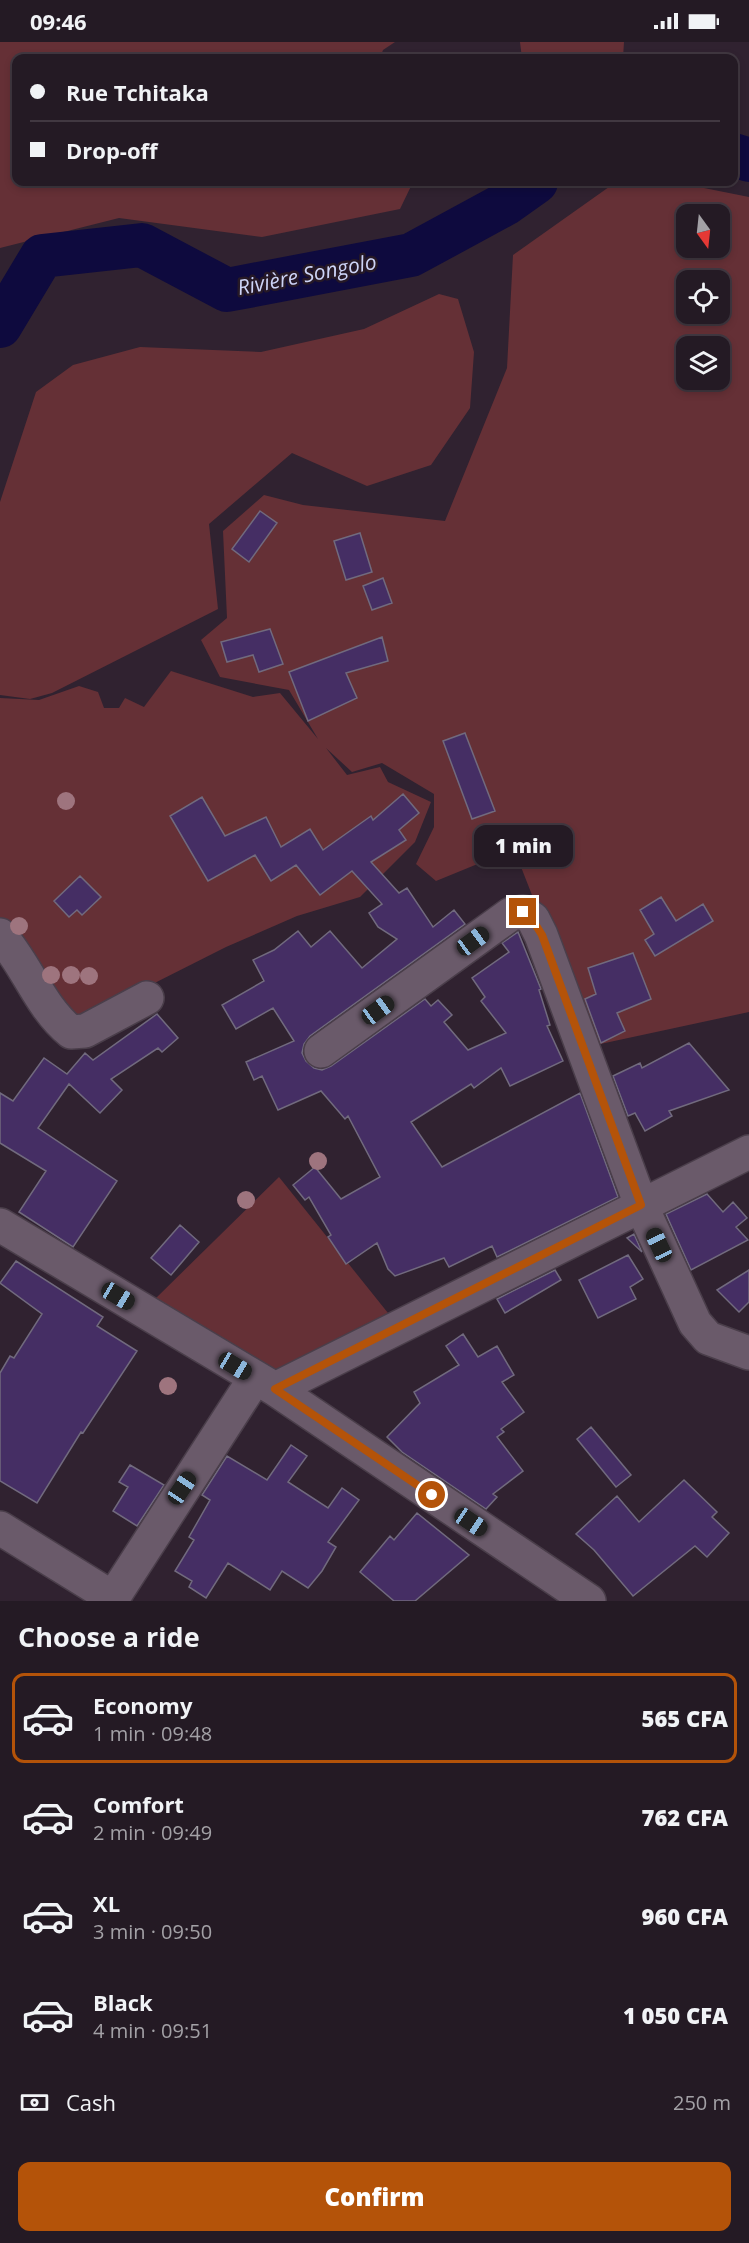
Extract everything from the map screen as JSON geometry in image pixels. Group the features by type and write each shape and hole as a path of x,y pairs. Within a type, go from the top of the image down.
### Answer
{"street":[{"path":"321,1051 511,914 523,912 532,919 542,935 641,1205 695,1323 708,1338 749,1353"},
{"path":"0,935 14,950 37,992 61,1024 71,1032 85,1031 147,998"},
{"path":"0,1528 112,1600 265,1384 749,1152"},
{"path":"0,1225 265,1384 589,1601"}],"shaded area":[{"path":"0,42 395,42 383,50 382,54 12,54 12,186 411,186 400,209 262,237 119,218 0,248"},
{"path":"520,42 624,42 623,54 522,54"},
{"path":"610,186 694,186 749,197 749,1012 591,1046 514,849 436,881 416,864 434,827 434,794 382,763 352,772 326,748 347,775 380,767 388,782 431,802 415,842 360,897 297,916 226,947 109,1006 77,1016 0,928 0,698 39,700 79,686 98,692 104,708 119,708 125,698 144,707 171,671 253,697 280,693 318,739 289,690 220,677 201,640 227,618 223,531 264,495 303,505 445,521 507,368 513,255"},
{"path":"439,294 458,299 474,352 470,408 431,465 367,486 292,453 209,524 218,609 52,693 30,699 0,695 0,502 36,392 73,365 140,347 261,352 364,329"},
{"path":"279,1177 392,1318 278,1376 153,1301"}],"building":[{"path":"260,511 277,523 249,562 232,549"},
{"path":"360,533 372,572 346,580 334,541"},
{"path":"383,578 392,603 372,610 363,586"},
{"path":"270,629 283,664 259,672 253,655 227,662 221,642"},
{"path":"382,637 388,661 346,673 357,698 308,721 289,672"},
{"path":"465,733 495,811 472,819 443,741"},
{"path":"403,794 419,813 399,830 406,840 371,862 399,893 407,888 433,927 454,910 465,924 310,1036 304,1044 302,1053 306,1061 314,1068 322,1070 331,1066 425,999 431,1006 438,1000 452,1015 444,1022 468,1050 506,1033 481,1001 485,997 472,978 509,952 502,943 518,932 541,989 539,990 550,1025 547,1026 563,1061 510,1086 501,1068 474,1088 471,1084 411,1122 442,1167 580,1093 618,1197 497,1257 492,1246 449,1267 444,1258 395,1276 388,1269 377,1243 346,1264 328,1237 331,1235 309,1197 305,1200 293,1185 315,1167 341,1199 380,1177 348,1116 345,1119 321,1091 278,1110 262,1076 254,1080 246,1062 294,1041 273,1008 236,1029 222,1005 264,981 253,960 274,950 298,931 311,947 330,931 362,968 397,939 378,927 369,913 382,904 352,871 320,895 296,865 271,881 255,855 208,881 170,816 202,797 225,836 266,817 281,847 310,829 323,850 371,816 373,820"},
{"path":"80,876 101,897 82,915 77,910 69,917 54,901"},
{"path":"661,897 676,921 703,904 713,921 655,956 645,940 654,934 640,910"},
{"path":"633,953 651,999 617,1013 625,1031 601,1043 585,999 596,994 588,968"},
{"path":"157,1014 178,1038 162,1052 158,1048 111,1079 122,1090 100,1113 69,1084 38,1128 117,1181 73,1247 19,1212 46,1171 0,1143 0,1093 13,1101 44,1058 67,1074 85,1053 93,1060"},
{"path":"689,1043 729,1090 669,1111 672,1116 645,1131 635,1113 628,1116 613,1076 640,1063 642,1068"},
{"path":"707,1194 723,1212 733,1202 747,1218 736,1227 748,1240 691,1270 666,1214"},
{"path":"180,1225 199,1242 171,1275 151,1258"},
{"path":"634,1234 642,1252 627,1238"},
{"path":"628,1255 643,1279 630,1287 636,1299 598,1318 579,1280"},
{"path":"16,1261 103,1317 97,1326 137,1351 83,1433 81,1432 37,1503 0,1481 0,1373 10,1356 14,1358 42,1314 0,1283"},
{"path":"555,1270 561,1280 505,1313 497,1299"},
{"path":"749,1270 749,1302 739,1312 717,1290"},
{"path":"463,1334 478,1357 497,1346 514,1375 502,1382 524,1412 501,1429 504,1432 497,1437 523,1471 493,1494 497,1497 486,1509 402,1452 387,1437 420,1403 414,1392 459,1365 446,1346"},
{"path":"591,1427 631,1475 616,1487 577,1439"},
{"path":"291,1445 307,1456 288,1482 328,1508 342,1488 359,1500 328,1542 336,1547 322,1571 308,1588 282,1571 270,1590 228,1563 206,1598 189,1587 192,1581 175,1571 194,1540 189,1537 210,1500 202,1495 227,1456 267,1480"},
{"path":"130,1465 164,1485 137,1526 113,1511 128,1487 119,1482"},
{"path":"684,1480 717,1512 712,1517 729,1533 707,1557 695,1546 633,1596 594,1550 576,1534 617,1496 639,1522"},
{"path":"417,1513 469,1555 415,1601 394,1601 360,1572 390,1536 394,1540"}],"waterway":[{"name":"Rivière Songolo","path":"738,156 749,160"},
{"name":"Rivière Songolo","path":"0,326 42,256 142,245 227,290 411,255 505,204 530,186"}],"route":[{"path":"432,1495 275,1389 641,1205 542,935 532,919 523,912"}]}
